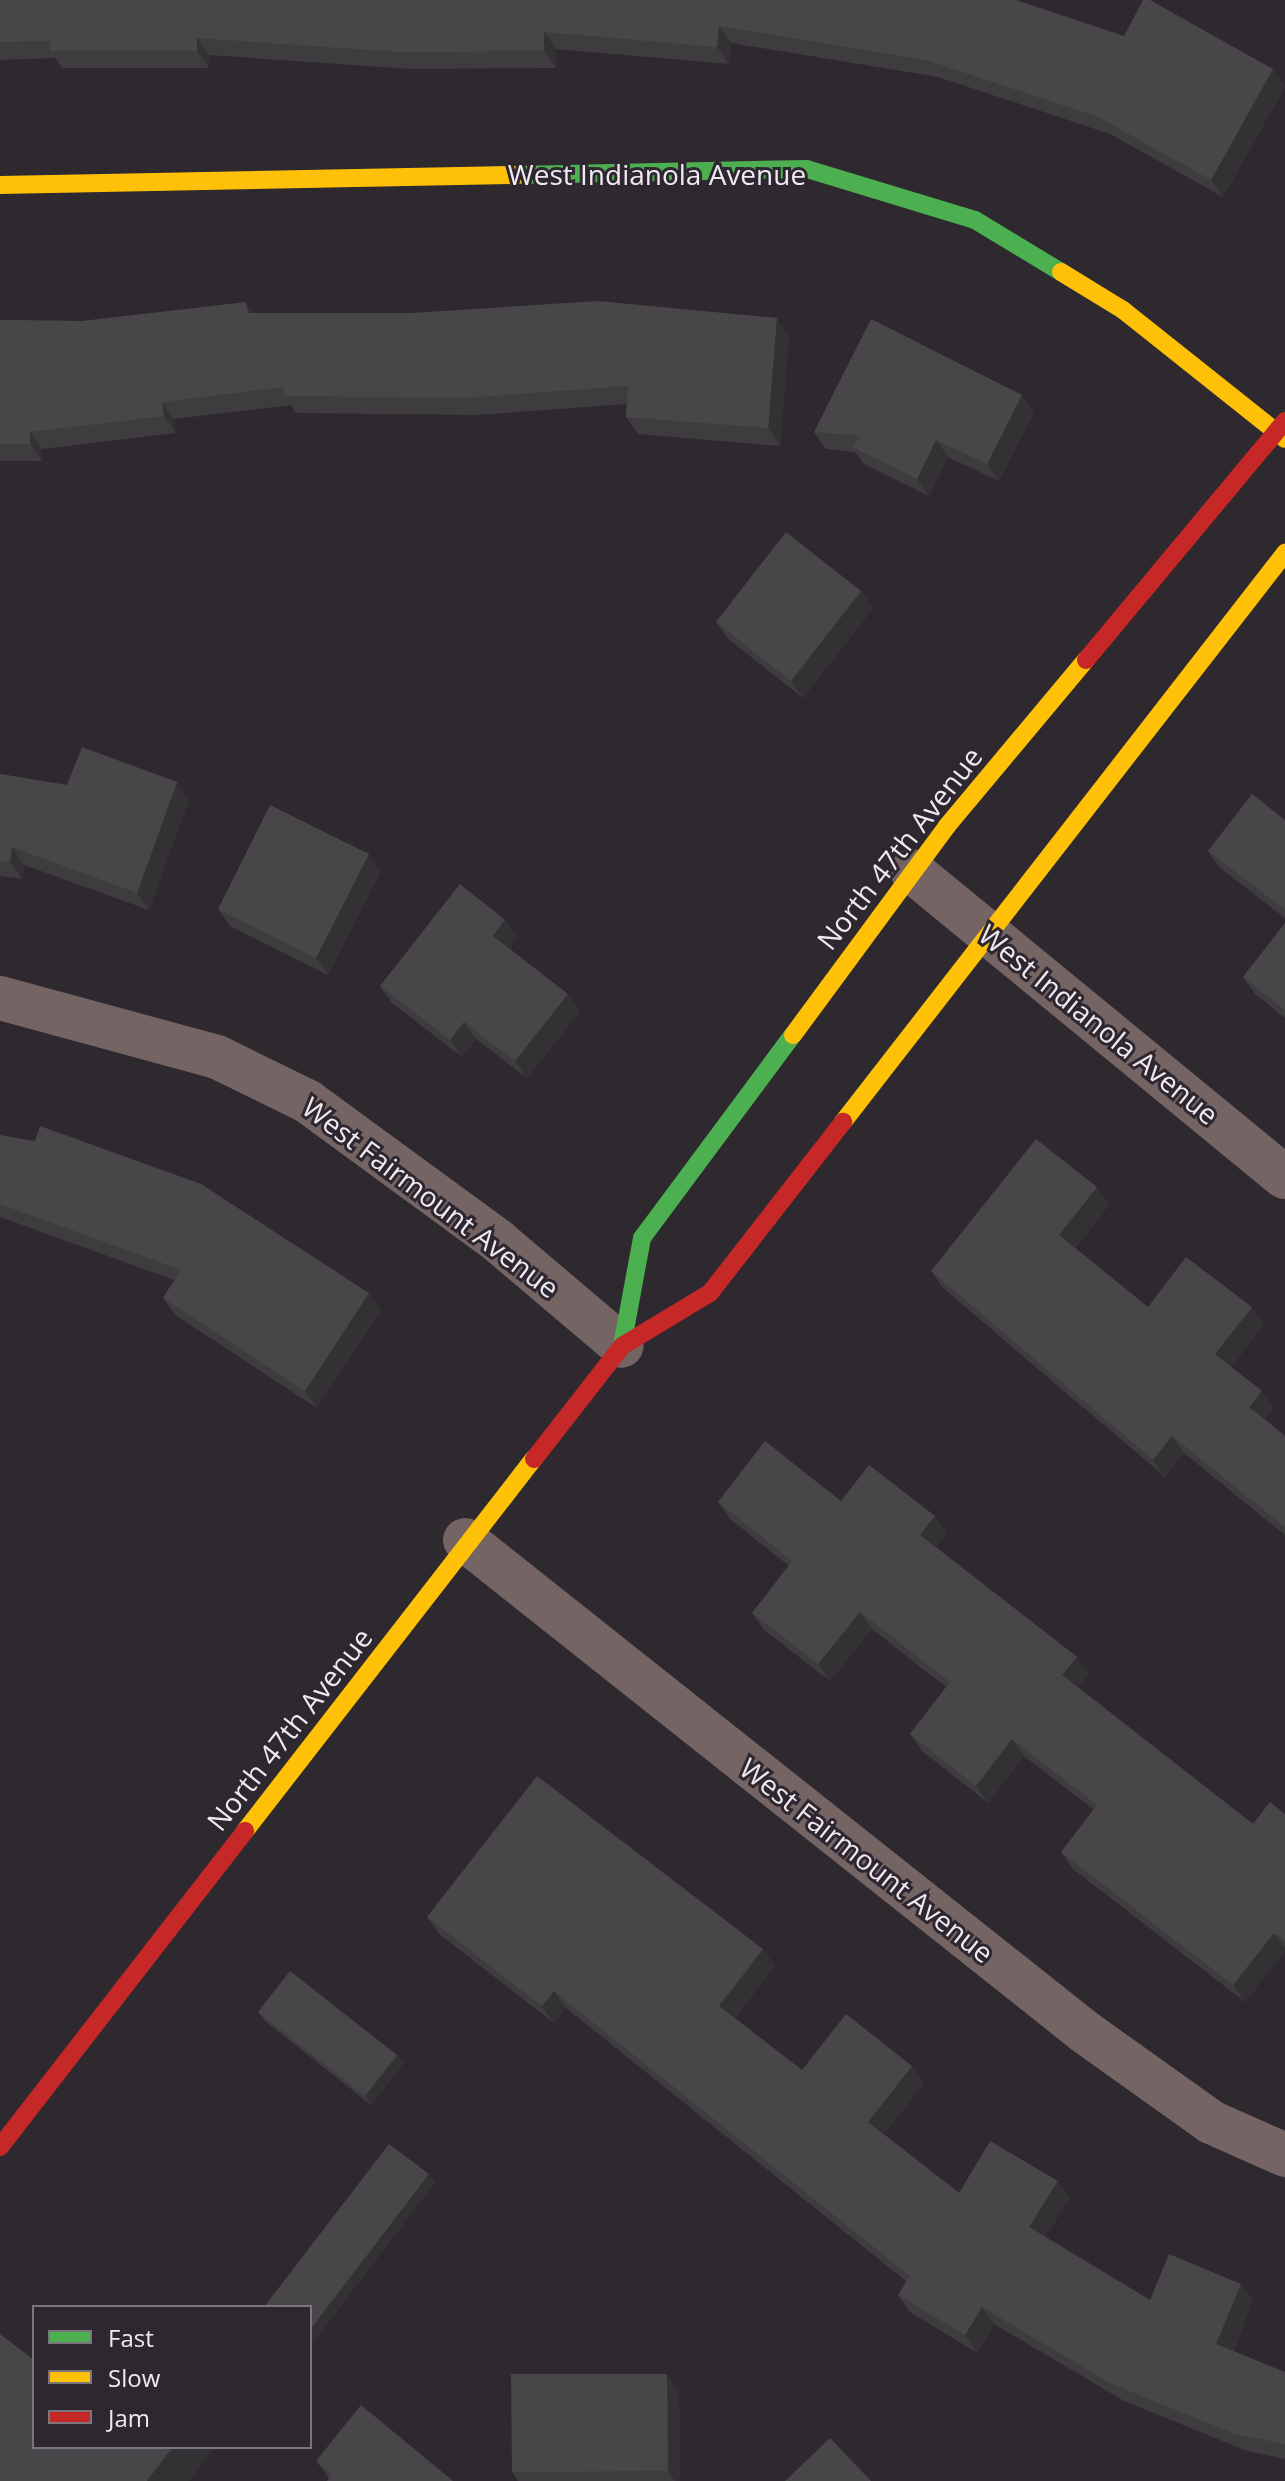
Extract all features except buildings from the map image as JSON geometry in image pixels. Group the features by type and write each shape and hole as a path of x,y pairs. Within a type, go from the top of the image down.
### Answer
{"street":[{"name":"West Indianola Avenue","path":"0,185 807,169 975,220 1123,310 1282,431"},
{"name":"North 47th Avenue","path":"622,1346 642,1238 912,871 1282,431"},
{"name":"North 47th Avenue","path":"0,2147 465,1540 622,1346 710,1293 1285,553"},
{"name":"West Indianola Avenue","path":"912,871 1285,1177"},
{"name":"West Fairmount Avenue","path":"0,998 217,1057 307,1101 498,1241 622,1346"},
{"name":"West Fairmount Avenue","path":"465,1540 1085,2032 1211,2122 1285,2155"}],"traffic: fast":[{"path":"517,175 807,169 975,220 1061,272"},
{"path":"622,1346 642,1238 793,1035"}],"traffic: slow":[{"path":"0,185 517,175"},
{"path":"1061,272 1123,310 1285,439"},
{"path":"843,1122 1285,553"},
{"path":"793,1035 947,826 1086,660"},
{"path":"245,1831 534,1459"}],"traffic: jam":[{"path":"1086,660 1285,421"},
{"path":"534,1459 622,1346 710,1293 843,1122"},
{"path":"0,2147 245,1831"}]}
